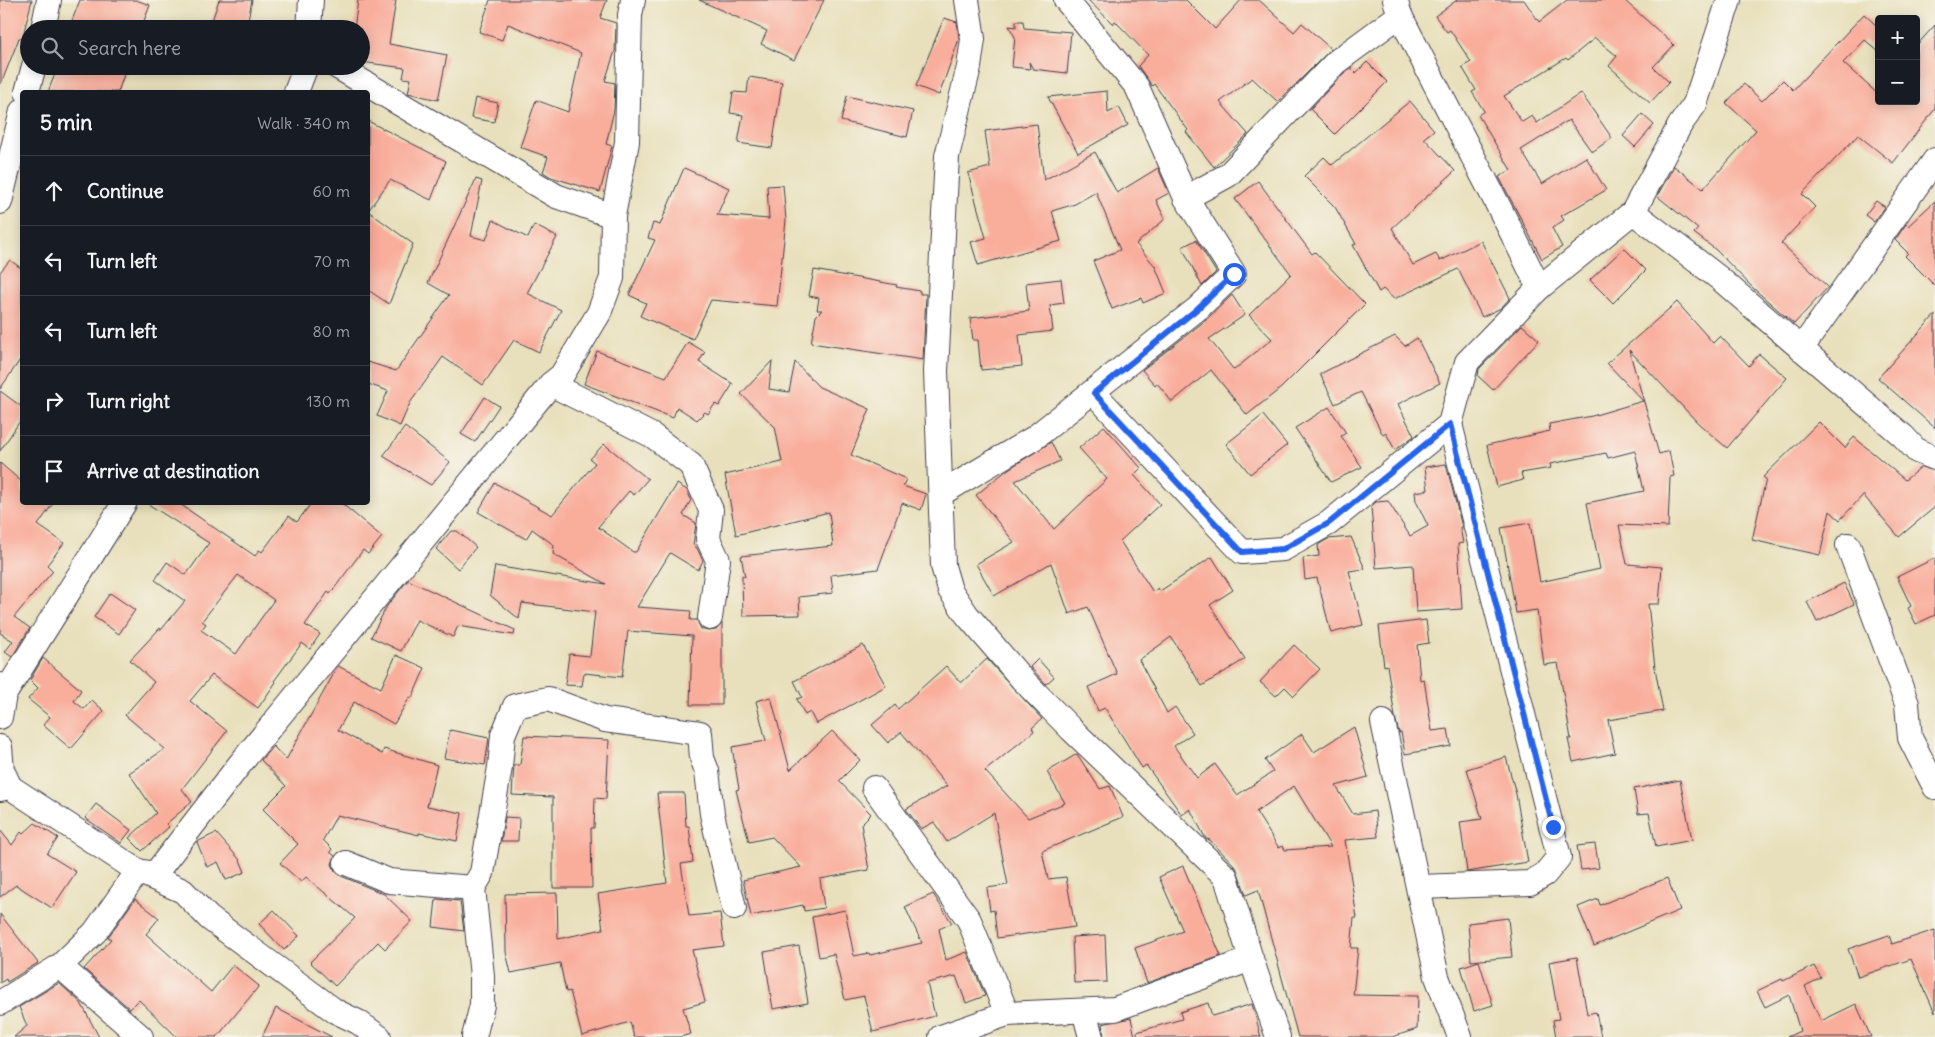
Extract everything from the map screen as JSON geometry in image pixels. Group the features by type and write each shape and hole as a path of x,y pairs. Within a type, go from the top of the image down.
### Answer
{"street":[{"path":"45,20 49,0"},
{"path":"310,20 311,0"},
{"path":"138,871 155,874 240,764 551,384 562,375 599,313 612,278 613,216 627,142 630,15 633,0"},
{"path":"968,0 973,38 969,67 947,156 936,371 942,494 943,566 950,590 967,615 1022,679 1071,729 1226,877 1251,959 1278,1037"},
{"path":"942,494 1034,438 1094,393 1197,309 1234,274 1186,198 1137,87 1066,0"},
{"path":"1419,887 1530,883 1545,874 1559,857 1548,806 1450,424 1467,362 1539,288 1633,212 1680,126 1695,104 1729,0"},
{"path":"1186,198 1228,175 1336,62 1397,8 1448,111 1506,218 1539,288"},
{"path":"28,90 32,75"},
{"path":"297,90 303,75"},
{"path":"351,75 556,196 613,216"},
{"path":"0,202 20,119"},
{"path":"1801,349 1935,160"},
{"path":"1633,212 1719,278 1903,436 1917,451 1935,458"},
{"path":"551,384 653,436 691,465 710,510 708,539 718,560 710,618"},
{"path":"1094,393 1242,552 1283,549 1329,523 1450,424"},
{"path":"0,718 2,690 123,505"},
{"path":"1848,545 1907,704 1910,738 1935,787"},
{"path":"474,1037 482,1004 482,976 473,888 482,873 500,767 503,735 515,706 548,699 605,720 700,733 702,758 707,772 712,814 734,908"},
{"path":"1383,722 1438,977 1460,1037"},
{"path":"0,747 5,788 138,871 183,891 209,918 225,930 335,1011 358,1022 379,1037"},
{"path":"874,788 969,920 1007,1014"},
{"path":"346,863 389,880 473,888"},
{"path":"0,1003 60,966 95,932 138,871"},
{"path":"941,1037 1007,1014 1115,1009 1251,959"},
{"path":"60,966 141,1037"},
{"path":"1084,1011 1091,1037"}],"building":[{"path":"0,0 32,0 27,20 20,20 20,38 1,84"},
{"path":"80,0 136,0 150,5 144,20 72,20"},
{"path":"219,0 252,0 248,20 212,20"},
{"path":"358,0 396,0 389,44 447,55 438,100 408,93 411,79 403,78 405,68 370,63 370,20 355,20"},
{"path":"490,0 607,0 600,18 616,23 615,51 605,81 615,83 614,110 606,144 612,146 600,192 551,177 543,172 548,157 520,147 536,100 568,112 581,53 508,24 502,40 479,32"},
{"path":"699,0 824,0 794,60 761,44 767,31"},
{"path":"1088,0 1186,0 1215,29 1241,0 1259,0 1294,32 1302,23 1331,49 1278,102 1252,78 1220,102 1248,134 1214,167 1186,132 1188,130 1154,84 1152,86 1138,66 1148,55 1115,21 1113,24"},
{"path":"1457,0 1524,0 1539,22 1567,0 1624,0 1674,45 1653,67 1669,82 1650,103 1609,66 1617,56 1595,38 1568,60 1566,58 1504,96 1522,122 1532,116 1537,123 1581,93 1612,138 1592,152 1569,120 1521,150 1542,184 1586,157 1606,190 1561,216 1564,220 1552,228 1562,247 1542,259 1499,177 1511,170 1478,115 1484,111 1472,92 1476,90 1462,67 1471,62 1450,30 1447,32 1435,16"},
{"path":"1864,14 1875,24 1875,49 1865,40 1843,63 1875,91 1875,105 1920,105 1920,42 1935,25 1935,109 1893,163 1858,135 1802,194 1815,207 1781,243 1828,287 1794,324 1753,288 1716,250 1694,233 1698,229 1657,196 1674,166 1703,189 1756,130 1726,103 1744,84 1762,101 1783,80 1793,90"},
{"path":"944,18 957,22 959,39 939,95 916,86"},
{"path":"1016,21 1023,21 1024,28 1071,32 1067,73 1033,69 1029,62 1030,69 1012,67 1015,37 1009,26 1016,27"},
{"path":"1367,62 1387,82 1335,134 1310,109 1345,72 1351,68 1356,73"},
{"path":"55,75 124,75 119,90 49,90"},
{"path":"749,77 782,82 772,148 738,143 743,115 730,113 733,92 747,93"},
{"path":"1107,91 1108,113 1119,107 1128,125 1078,153 1048,97"},
{"path":"847,96 913,111 907,137 841,121"},
{"path":"475,98 498,103 494,122 471,118"},
{"path":"1410,101 1434,130 1424,138 1455,171 1392,228 1413,265 1436,254 1440,261 1481,241 1510,298 1501,308 1482,317 1458,269 1394,299 1383,289 1379,292 1353,245 1356,244 1335,207 1304,176 1324,157 1332,165"},
{"path":"1642,114 1654,125 1635,147 1623,136"},
{"path":"370,122 446,161 431,200 390,180 370,208"},
{"path":"1037,124 1044,180 1095,152 1117,193 1158,168 1169,193 1156,200 1165,219 1136,244 1155,266 1166,293 1143,303 1141,298 1112,309 1093,261 1120,250 1096,192 1075,204 1052,211 1061,241 978,265 971,242 986,238 968,173 990,167 985,131"},
{"path":"684,168 729,188 717,215 769,219 767,186 783,185 786,220 777,306 711,300 693,339 640,316 646,303 629,295 655,240 648,238 653,223 660,225"},
{"path":"476,179 482,181 471,236 486,240 493,220 528,238 534,225 557,237 527,293 561,310 539,352 514,340 483,385 443,357 410,403 400,426 377,416 388,391 370,385 370,363 396,371 449,295 428,283"},
{"path":"1258,181 1312,254 1315,252 1365,304 1281,388 1247,415 1211,370 1172,402 1157,383 1155,385 1142,370 1206,320 1232,295 1245,315 1209,339 1234,370 1272,339 1249,315 1291,274 1235,199"},
{"path":"1876,201 1885,207 1874,222 1865,215"},
{"path":"1935,201 1935,286 1905,256 1908,253 1895,240 1906,224 1908,226"},
{"path":"370,212 413,244 389,304 370,291"},
{"path":"1196,240 1216,272 1202,286 1182,247"},
{"path":"1624,248 1646,270 1613,303 1590,280"},
{"path":"10,260 20,268 20,360 0,389 0,272"},
{"path":"814,270 897,285 896,287 920,291 920,294 926,294 923,360 811,343 816,316 822,310 817,310 819,298 809,296"},
{"path":"1061,279 1064,303 1050,305 1053,331 1019,335 1022,366 981,370 978,340 973,340 970,318 1029,311 1026,283"},
{"path":"1677,302 1713,343 1720,336 1749,366 1759,354 1787,378 1727,448 1699,424 1629,350 1659,454 1669,451 1674,476 1670,477 1668,527 1619,525 1627,564 1662,567 1659,604 1648,604 1655,668 1663,711 1608,720 1615,753 1573,762 1558,663 1544,665 1537,610 1516,613 1501,528 1530,523 1540,582 1600,569 1587,503 1644,491 1635,451 1608,458 1606,453 1550,464 1551,468 1521,473 1523,480 1497,487 1487,445 1550,431 1549,424 1592,416 1643,401 1607,363"},
{"path":"1935,315 1935,428 1878,378"},
{"path":"1522,325 1539,340 1493,390 1478,376 1479,369"},
{"path":"1395,336 1405,346 1417,338 1440,383 1398,404 1414,436 1395,450 1386,433 1383,435 1361,392 1335,404 1320,374"},
{"path":"688,342 705,352 699,362 733,384 719,406 715,404 708,414 705,412 697,420 677,407 673,418 584,384 597,351 666,377"},
{"path":"772,361 769,389 789,392 795,362 819,387 870,409 851,455 906,479 903,486 926,494 921,510 902,503 878,569 831,575 833,593 799,597 800,615 743,616 742,575 745,577 741,556 833,546 829,512 736,535 725,475 782,462 775,427 741,394"},
{"path":"0,391 20,406 20,421 0,451"},
{"path":"485,397 499,406 475,442 461,434"},
{"path":"1329,407 1346,433 1341,436 1362,467 1331,482 1295,428"},
{"path":"1263,415 1287,445 1250,474 1226,444"},
{"path":"1819,422 1845,448 1854,437 1905,480 1921,467 1935,471 1935,507 1899,537 1863,495 1840,520 1830,511 1820,555 1752,540 1766,479 1763,477"},
{"path":"1104,426 1141,468 1134,475 1160,504 1120,541 1153,592 1158,588 1160,591 1212,557 1233,590 1210,605 1245,659 1202,686 1171,637 1139,660 1167,713 1175,707 1193,733 1174,746 1197,778 1215,764 1237,795 1273,772 1265,760 1302,734 1314,752 1354,727 1368,777 1336,786 1353,814 1375,811 1378,837 1345,840 1357,918 1354,918 1351,948 1358,948 1353,995 1418,996 1417,1029 1392,1037 1298,1037 1258,890 1246,895 1236,867 1210,840 1206,839 1190,809 1182,815 1146,765 1142,768 1105,708 1098,711 1088,687 1117,674 1088,607 1069,614 1051,563 994,596 976,564 1014,542 976,495 1007,470 1051,442 1060,461 1015,481 1054,529 1107,479 1079,448","holes":["1294,786 1331,847 1285,850 1283,846 1279,848 1256,812"]},
{"path":"405,427 450,462 431,485 383,456"},
{"path":"604,444 648,479 634,495 629,491 598,527 633,552 636,552 677,484 687,490 691,500 683,515 696,523 693,545 697,548 703,561 698,570 670,553 637,607 691,611 690,620 697,620 701,629 708,631 716,630 722,623 722,705 690,705 692,636 628,631 622,677 584,673 582,686 565,685 569,654 590,656 595,612 522,603 519,619 490,595 495,566 606,584 553,554 554,545 532,529 526,539 478,512 495,483 552,515 595,463 590,459"},
{"path":"0,463 20,480 20,505 52,505 38,525 64,543 47,565 53,571 14,617 30,628 12,657 5,652 13,641 0,633"},
{"path":"1446,464 1462,527 1460,527 1463,543 1458,544 1462,609 1416,612 1413,565 1376,568 1371,507 1376,502 1388,501 1410,536 1428,526 1416,501 1415,492 1428,490 1425,467"},
{"path":"150,505 181,505 255,556 259,550 262,552 289,516 297,522 310,505 344,505 382,537 368,554 363,550 330,594 328,592 305,625 320,634 310,649 302,643 274,681 276,682 258,708 212,675 190,701 227,731 182,789 192,802 166,824 169,827 142,851 129,838 156,813 129,773 165,749 125,715 154,682 130,660 160,628 161,630 185,601 155,580 167,562 186,575 209,543","holes":["238,575 274,600 236,654 201,630 206,624 202,621"]},
{"path":"451,531 457,531 476,547 458,569 436,549"},
{"path":"1351,537 1365,569 1349,571 1363,625 1331,633 1317,578 1305,580 1303,558 1319,556 1318,545 1328,539"},
{"path":"1935,558 1935,615 1916,624 1908,608 1911,606 1897,577"},
{"path":"408,580 515,630 514,635 458,626 453,637 417,620 401,651 371,637 387,606"},
{"path":"1844,583 1854,604 1817,622 1807,602"},
{"path":"110,593 135,610 119,634 94,617"},
{"path":"1426,620 1429,643 1417,645 1420,680 1424,679 1432,731 1448,729 1451,746 1405,754 1401,732 1399,733 1395,717 1387,665 1384,666 1379,626"},
{"path":"863,645 886,686 816,724 810,712 805,715 797,699 802,697 794,681"},
{"path":"1294,645 1320,669 1294,696 1285,687 1276,696 1260,682"},
{"path":"396,655 425,668 412,698 410,697 394,724 354,702 338,730 382,754 384,749 437,765 427,806 462,813 457,841 419,833 419,835 337,815 323,840 332,849 330,852 335,856 332,864 335,871 341,876 384,894 412,921 385,949 378,942 335,986 310,962 355,918 306,877 301,882 280,863 298,844 263,809 286,786 261,760 273,746 286,760 338,666 381,688"},
{"path":"43,658 81,690 74,701 84,709 92,700 104,711 71,749 43,725 50,717 28,699 38,688 30,680"},
{"path":"987,659 1042,719 1032,728 1034,731 985,771 1028,818 1065,803 1047,772 1077,754 1100,789 1110,786 1123,817 1042,851 1048,879 1066,877 1075,927 997,938 994,910 990,911 987,888 1008,885 994,813 947,842 934,822 921,829 906,809 947,786 901,732 888,743 872,725 895,705 898,709 946,666 961,683"},
{"path":"1038,659 1054,677 1046,684 1030,667"},
{"path":"771,697 790,770 832,731 860,760 839,781 871,814 861,824 869,870 820,879 824,908 804,911 803,905 751,916 743,880 801,867 772,837 749,842 736,790 739,789 732,747 766,741 756,701"},
{"path":"450,730 489,738 485,765 444,758"},
{"path":"524,736 609,740 606,799 595,798 594,828 591,828 592,888 553,888 553,797 512,795 514,765 520,765"},
{"path":"1506,757 1516,794 1528,862 1467,872 1460,822 1482,819 1467,769"},
{"path":"1680,780 1692,840 1656,847 1649,813 1638,814 1634,789"},
{"path":"657,793 684,793 686,826 689,826 693,862 681,864 689,916 720,913 724,946 692,950 705,1002 683,1008 691,1034 680,1037 634,1037 630,1022 582,1036 570,991 566,992 560,963 511,973 506,952 505,894 557,893 558,939 603,929 598,894 667,883"},
{"path":"96,804 131,830 121,843 85,818"},
{"path":"505,817 519,818 518,841 501,841"},
{"path":"35,823 58,838 47,854 76,872 52,908 16,885 0,897 0,830 12,845 21,832 23,834"},
{"path":"216,833 240,860 245,872 226,880 218,862 207,867 197,842"},
{"path":"1595,844 1599,868 1581,870 1577,846"},
{"path":"1183,866 1221,956 1147,983 1135,948 1183,931 1159,877"},
{"path":"1667,878 1680,910 1594,946 1578,907 1598,899 1600,905"},
{"path":"933,894 952,923 939,929 946,960 967,952 985,996 966,1003 956,976 927,983 935,1016 873,1032 864,996 845,1000 834,954 819,957 812,917 845,910 854,956 869,953 870,955 922,943 905,907"},
{"path":"135,899 159,918 146,934 211,992 233,965 259,986 217,1037 177,1037 139,1000 130,1009 84,969 111,939 108,937"},
{"path":"436,899 460,901 464,931 433,927"},
{"path":"274,910 299,936 284,950 259,924"},
{"path":"0,914 38,963 7,982 6,979 0,983"},
{"path":"1508,918 1512,957 1471,961 1468,923"},
{"path":"1935,930 1935,1013 1911,959 1858,977 1848,949 1889,935 1892,944"},
{"path":"1105,935 1107,982 1074,983 1072,937"},
{"path":"799,946 808,1003 773,1009 764,952"},
{"path":"1577,957 1587,1014 1596,1012 1601,1037 1556,1037 1553,1020 1559,1019 1549,962"},
{"path":"1479,961 1493,1005 1474,1011 1461,967"},
{"path":"1814,966 1821,978 1805,986 1821,1021 1856,1004 1871,1037 1787,1037 1800,1031 1789,995 1765,1007 1757,991"},
{"path":"59,983 81,1003 99,1037 14,1037 27,1026 19,1007"},
{"path":"1208,1003 1212,1016 1252,1004 1261,1037 1137,1037 1137,1032 1182,1019 1180,1012"},
{"path":"276,1008 332,1037 262,1037"},
{"path":"1131,1018 1135,1037 1104,1037 1102,1024"}],"route":[{"path":"1234,274 1197,309 1094,393 1242,552 1283,549 1329,523 1450,424 1553,827"}]}
